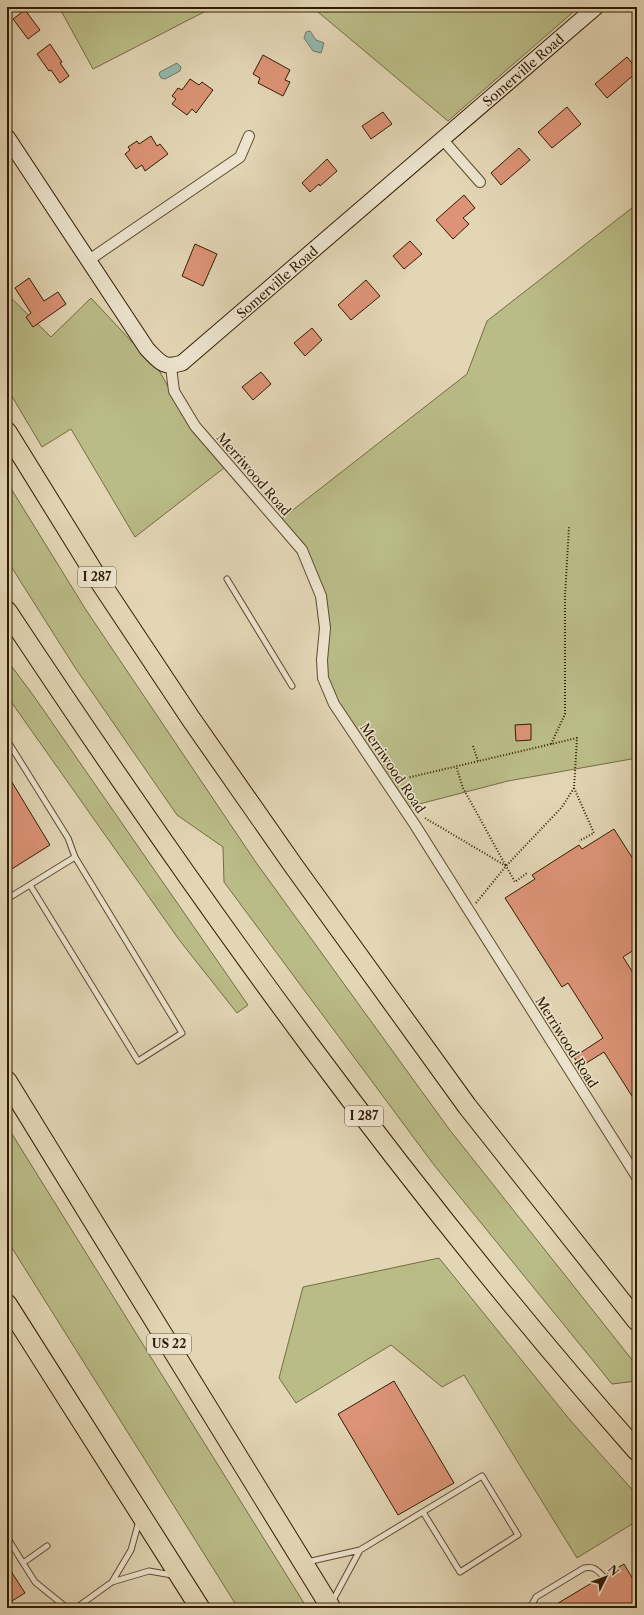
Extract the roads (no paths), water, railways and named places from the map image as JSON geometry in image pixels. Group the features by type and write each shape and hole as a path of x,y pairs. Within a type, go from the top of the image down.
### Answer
{"highway":[{"name":"I 287","path":"7,432 103,586 191,719 293,865 468,1106 637,1321"},
{"name":"I 287","path":"7,611 119,779 220,924 349,1097 479,1264 633,1440"},
{"name":"US 22","path":"7,1081 330,1607"},
{"path":"7,1304 200,1608"}],"street":[{"name":"Somerville Road","path":"171,367 182,363 596,7"},
{"path":"89,260 240,157 249,136"},
{"path":"7,137 147,349 160,362 171,367"},
{"path":"443,140 480,182"},
{"name":"Merriwood Road","path":"171,367 174,391 196,426 302,550 308,562 321,596 326,628 322,660 323,678 334,704 415,825 637,1177"}],"lane":[{"path":"227,579 292,686"},
{"path":"7,740 68,838 75,857 182,1033 138,1061 30,885"},
{"path":"8,896 30,885 75,857"},
{"path":"304,1563 360,1550 482,1476 518,1535 460,1572 423,1512"},
{"path":"112,1582 131,1550 141,1514"},
{"path":"7,1537 35,1582 67,1608"},
{"path":"23,1562 47,1546"},
{"path":"330,1607 360,1550"},
{"path":"530,1608 536,1597 584,1568 591,1567 597,1569 603,1576"},
{"path":"76,1608 112,1582 149,1571 163,1572 181,1577"}],"water":[{"path":"310,31 316,40 324,43 321,53 313,51 304,38 306,32"},
{"path":"177,63 181,67 180,71 165,79 161,78 159,74 160,72"}]}
